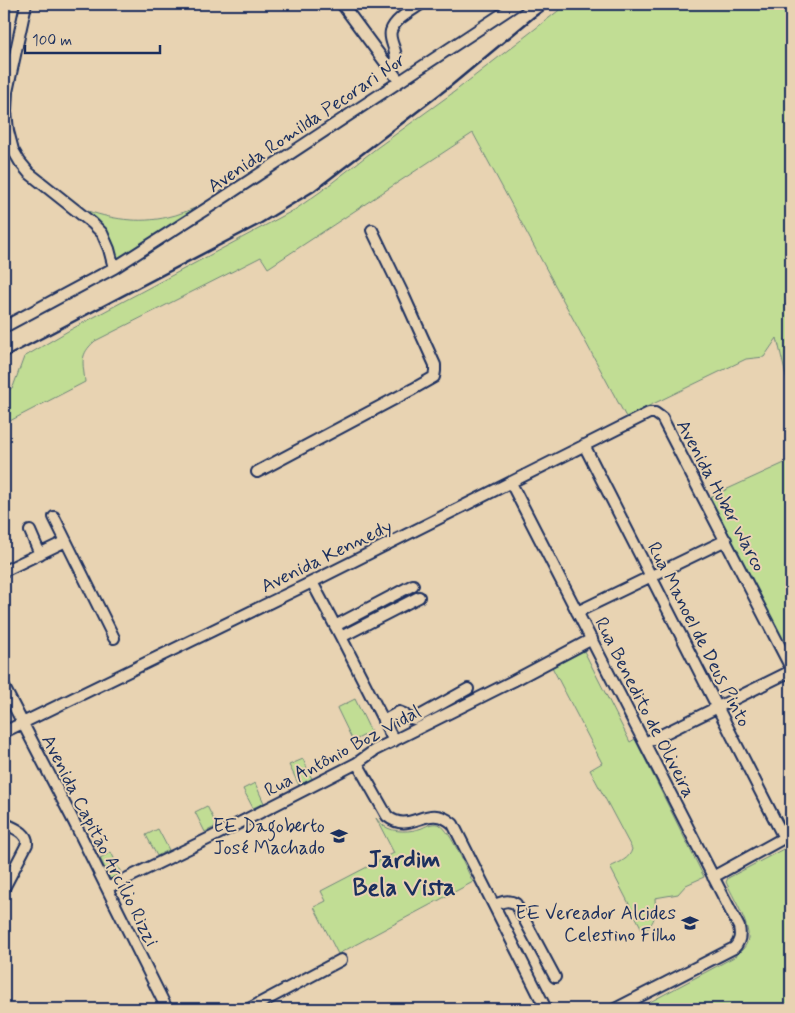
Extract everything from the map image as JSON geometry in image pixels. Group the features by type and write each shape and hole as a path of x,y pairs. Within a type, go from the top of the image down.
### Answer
{"street":[{"path":"26,4 7,92 8,131 13,150 29,173 102,233 114,268"},
{"path":"342,4 399,81"},
{"path":"390,68 395,61 391,30 397,21 420,4"},
{"name":"Avenida Romilda Pecorari Nor","path":"4,327 114,268 517,4"},
{"path":"257,472 434,377 435,365 372,230"},
{"name":"Avenida Kennedy","path":"4,732 312,582 649,413 655,413 662,418"},
{"name":"Avenida Huber Warco","path":"662,418 791,670"},
{"name":"Rua Manoel de Deus Pinto","path":"584,445 717,708 788,836"},
{"name":"Rua Benedito de Oliveira","path":"511,482 739,927 740,939 734,948 615,1009"},
{"path":"54,517 114,638"},
{"path":"30,530 40,554"},
{"path":"577,612 726,540"},
{"path":"4,571 66,541"},
{"path":"312,582 394,741"},
{"path":"335,626 413,585"},
{"path":"341,637 419,597"},
{"name":"Rua Antônio Boz Vidal","path":"107,888 357,763 375,750 592,639"},
{"path":"645,743 791,670"},
{"name":"Avenida Capitão Arcílio Rizzi","path":"4,687 107,888 166,1009"},
{"path":"383,721 399,712 404,714 406,718 414,719 468,689"},
{"path":"357,763 387,816 393,821 407,822 432,815 447,818 453,824 546,1009"},
{"path":"4,823 20,832 27,840 27,844 4,888"},
{"path":"713,877 788,836"},
{"path":"494,905 506,901 516,904 555,977"},
{"path":"249,1009 341,960"}],"green space":[{"path":"567,4 791,4 791,397 777,338 764,357 746,359 626,417 473,133 268,268 261,257 95,341 86,350 83,359 85,382 4,424 4,394 13,387 24,357 68,331 296,209 454,92"},
{"path":"198,207 116,260 112,240 82,209 114,218 146,220 172,216"},
{"path":"791,460 791,658 710,497"},
{"path":"584,651 630,742 635,739 704,877 686,885 678,894 655,898 654,917 644,933 610,867 626,858 632,849 590,770 602,763 552,667"},
{"path":"355,699 371,732 353,741 337,708"},
{"path":"303,759 312,779 299,785 289,765"},
{"path":"255,783 264,803 253,808 243,789"},
{"path":"207,806 217,826 205,832 195,812"},
{"path":"376,818 384,826 398,831 413,830 433,824 440,825 454,843 473,882 338,954 314,907 326,901 321,891 394,853"},
{"path":"158,829 169,850 157,856 146,835"},
{"path":"791,845 791,1009 637,1009 734,957 743,949 748,938 748,932 740,910 726,882 728,878"},
{"path":"111,852 121,873 110,879 100,858"}],"waterway":[{"path":"4,38 11,4"}],"railway":[{"path":"4,358 258,225 314,191 452,85 552,4"}],"place":[{"name":"EE Dagoberto José Machado","path":"339,836"},
{"name":"EE Vereador Alcides Celestino Filho","path":"690,923"}],"district":[{"name":"Jardim Bela Vista","path":"404,873"}]}
